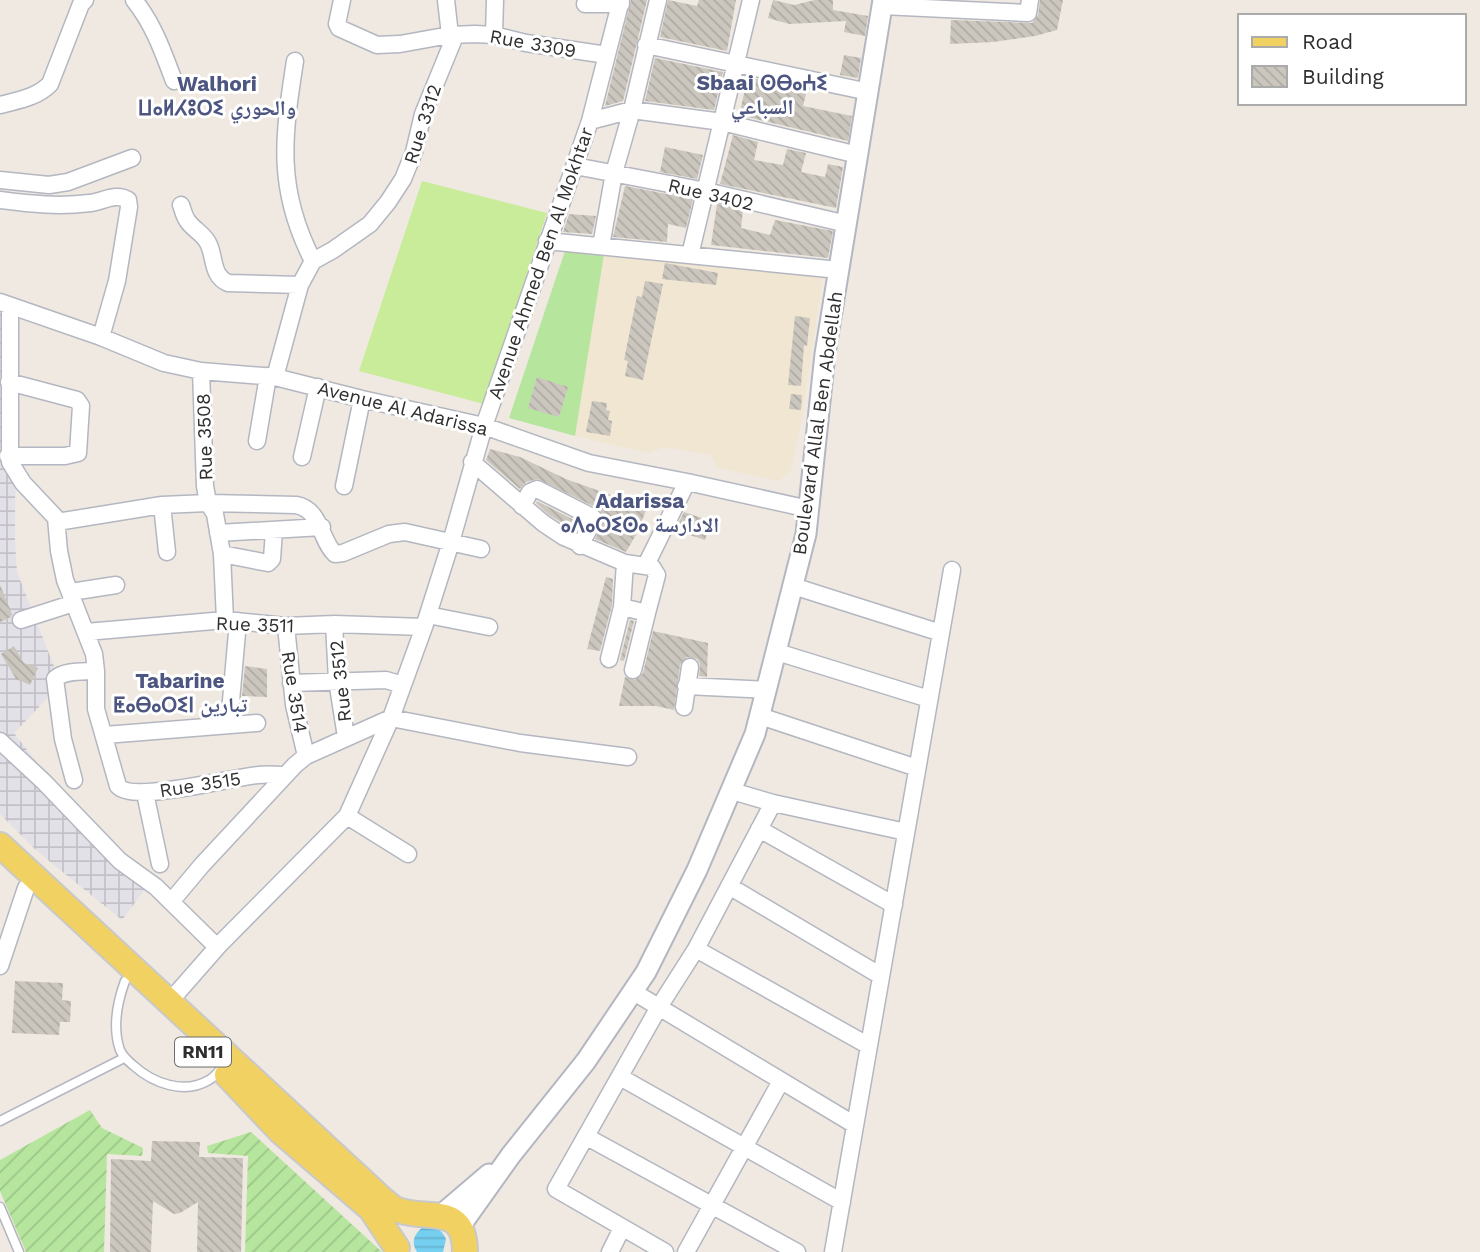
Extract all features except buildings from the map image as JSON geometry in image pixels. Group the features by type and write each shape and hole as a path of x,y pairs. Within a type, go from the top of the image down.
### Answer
{"main road":[{"name":"RN11","path":"0,845 382,1199 395,1209 434,1214 453,1221 464,1246"},
{"name":"RN11","path":"0,863 221,1069 280,1131 371,1209 397,1250"},
{"name":"RN11","path":"397,1250 399,1236 406,1225 415,1217 434,1214"}],"street":[{"path":"0,105 32,97 43,92 50,84 81,4 85,0"},
{"path":"134,0 146,15 159,40 174,81"},
{"name":"Rue 3309","path":"342,0 337,24 339,28 377,45 452,35 494,35 526,43 607,55"},
{"path":"446,0 452,35"},
{"path":"494,35 495,0"},
{"path":"601,246 614,173 658,0"},
{"path":"690,255 751,0"},
{"path":"882,3 1028,13 1030,0"},
{"path":"585,4 621,2"},
{"name":"Avenue Ahmed Ben Al Mokhtar","path":"347,816 391,718 426,621 472,462 590,121 621,2"},
{"name":"Boulevard Allal Ben Abdellah","path":"464,1246 459,1228 586,1061 646,972 676,914 755,734 806,534 825,355 882,3"},
{"name":"Rue 3312","path":"313,261 370,224 404,178 414,152 423,114 452,35"},
{"path":"646,45 869,92"},
{"path":"257,441 272,376 300,285 313,261 292,211 284,164 287,112 295,61"},
{"path":"590,121 632,110 722,122 858,155"},
{"path":"0,180 50,185 68,182 132,158"},
{"name":"Rue 3402","path":"575,166 706,191 847,224"},
{"path":"0,200 70,206 116,196 128,200 117,281 101,337"},
{"path":"181,205 188,222 209,244 216,273 221,280 228,283 300,285"},
{"path":"547,241 839,270"},
{"path":"5,304 9,382 8,456 18,477 52,512 57,522 60,560 65,580 94,654 94,697 104,735 257,723"},
{"name":"Avenue Al Adarissa","path":"5,304 101,337 164,363 201,371 272,376 484,426 589,463 809,509"},
{"name":"Rue 3508","path":"201,371 204,471 208,503 213,508 222,554 231,620 229,724"},
{"path":"8,456 65,456 78,453 81,407 77,400 9,382"},
{"path":"302,457 318,387"},
{"path":"344,486 362,399"},
{"path":"472,462 522,506 580,546 625,563 649,566 657,575 634,670"},
{"path":"649,566 687,482"},
{"path":"522,506 530,492 537,489 592,517 594,519 580,546"},
{"path":"57,522 162,505 208,503 302,506 322,527 329,547 335,554 389,534 405,532 481,549"},
{"path":"162,505 167,552"},
{"path":"218,533 322,527"},
{"path":"222,554 268,563 272,559 274,530"},
{"path":"609,659 621,607 625,563"},
{"path":"833,1252 952,570"},
{"path":"21,620 72,597 116,585"},
{"path":"793,586 941,633"},
{"path":"621,607 647,613"},
{"name":"Rue 3511","path":"86,632 231,620 286,626 426,621 489,627"},
{"name":"Rue 3512","path":"334,625 337,680 346,737"},
{"name":"Rue 3514","path":"286,626 291,682 306,756"},
{"path":"777,652 929,699"},
{"path":"684,707 685,686 690,667"},
{"path":"74,780 64,740 55,679 67,673 96,671"},
{"path":"291,682 386,680 403,685"},
{"path":"685,686 767,690"},
{"path":"760,716 917,768"},
{"path":"171,902 285,775 306,756 391,718 520,743 628,757"},
{"name":"Rue 3515","path":"104,735 118,786 124,792 145,793 259,774 285,775"},
{"path":"0,741 44,782 120,861 156,887 217,947"},
{"path":"732,790 773,803 906,832"},
{"path":"145,793 160,864"},
{"path":"665,1252 556,1189 659,1007 696,949 773,803"},
{"path":"170,1001 217,947 347,816 408,854"},
{"path":"760,829 894,905"},
{"path":"729,886 881,976"},
{"path":"0,966 26,888"},
{"path":"696,949 869,1046"},
{"path":"632,991 855,1125"},
{"path":"620,1077 842,1202"},
{"path":"686,1252 781,1081"},
{"path":"587,1137 797,1252"},
{"name":"Boulevard Allal Ben Abdellah","path":"434,1214 512,1155"},
{"path":"610,1252 622,1228"}],"lane":[{"path":"125,981 116,1015 120,1049 124,1058 158,1083 185,1087 209,1081 221,1069"},
{"path":"0,1121 124,1058"},
{"path":"0,1207 19,1252"}],"shaded area":[{"path":"605,248 824,266 803,411 791,470 779,481 718,468 711,455 665,447 648,453 575,436"},
{"path":"0,314 16,314 17,572 61,684 14,733 55,786 149,884 122,920 38,852 0,814"}],"green space":[{"path":"422,181 547,213 484,404 359,371"},
{"path":"568,242 605,248 575,436 509,418"},
{"path":"90,1110 102,1128 143,1148 142,1156 107,1154 104,1252 26,1252 0,1191 0,1160"},
{"path":"251,1132 382,1252 245,1252 248,1156 208,1153 207,1146"}],"water":[{"path":"424,1226 435,1227 442,1233 446,1239 443,1252 417,1252 414,1238"}],"district":[{"name":"Sbaai ⵙⴱⴰⵄⵉ السباعي","path":"762,95"},
{"name":"Walhori ⵡⴰⵍⵃⵓⵔⵉ والحوري","path":"217,96"},
{"name":"Adarissa ⴰⴷⴰⵔⵉⵙⴰ الادارسة","path":"640,513"},
{"name":"Tabarine ⵟⴰⴱⴰⵔⵉⵏ تبارين","path":"180,693"}]}
